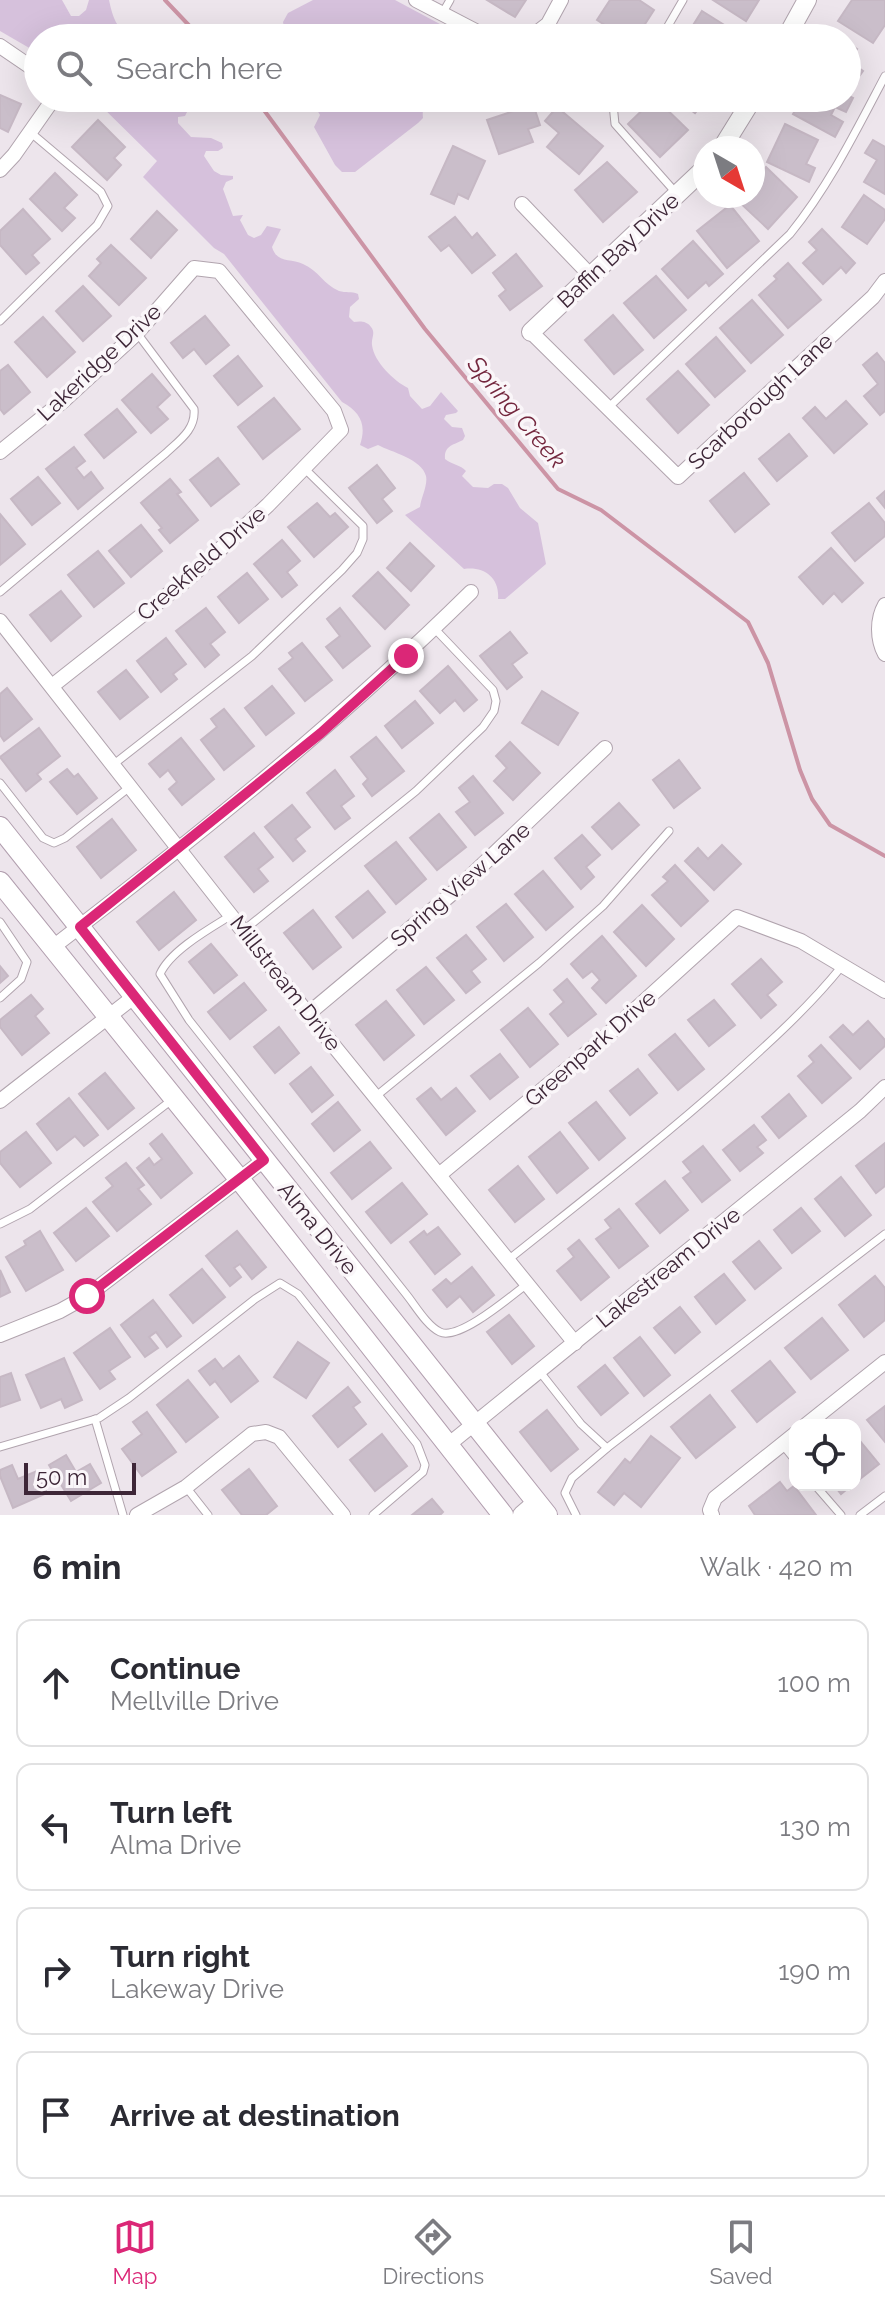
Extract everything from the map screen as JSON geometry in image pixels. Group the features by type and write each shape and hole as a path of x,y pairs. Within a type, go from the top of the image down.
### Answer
{"main road":[{"name":"Alma Drive","path":"0,827 475,1424 535,1511"},
{"name":"Alma Drive","path":"0,882 240,1180 503,1515"}],"street":[{"path":"416,0 462,24"},
{"path":"548,24 561,0"},
{"path":"794,24 807,0"},
{"path":"0,46 24,62"},
{"path":"0,170 44,112"},
{"path":"729,136 744,112"},
{"name":"Baffin Bay Drive","path":"531,332 693,179"},
{"path":"522,204 591,276"},
{"name":"Lakeridge Drive","path":"0,452 63,401 137,333 194,268 219,271 334,411 341,430"},
{"name":"Scarborough Lane","path":"531,332 678,477 873,297 885,281"},
{"name":"Creekfield Drive","path":"52,686 189,578 268,505 341,430"},
{"path":"53,947 321,733 471,592"},
{"path":"885,605 879,629 879,643 885,654"},
{"name":"Millstream Drive","path":"0,621 308,1014 575,1343"},
{"name":"Spring View Lane","path":"308,1014 455,891 605,748"},
{"name":"Greenpark Drive","path":"439,1175 594,1047 737,917 801,941 843,964"},
{"path":"843,964 885,991"},
{"path":"2,1096 135,996"},
{"name":"Lakestream Drive","path":"448,1445 860,1111 885,1087"},
{"path":"0,1335 60,1311 87,1296 264,1160"},
{"path":"814,1419 885,1362"},
{"path":"137,1515 186,1487 252,1434 266,1432 279,1437 343,1515"},
{"path":"712,1515 710,1510 715,1498 789,1439"}],"lane":[{"path":"442,14 450,0"},
{"path":"669,24 683,0"},
{"path":"609,407 790,234 810,210 839,163 885,76"},
{"path":"616,112 615,124 677,194"},
{"path":"0,321 97,225 108,206 101,192 30,132"},
{"path":"0,592 166,453 188,432 195,419 194,409 137,333"},
{"path":"114,764 252,656 357,553 365,532 363,526 304,468"},
{"path":"244,930 416,791 483,727 494,711 496,701 493,690 434,628"},
{"path":"0,783 43,838 54,843 65,838 131,786"},
{"path":"375,1097 539,963 603,906 669,831"},
{"path":"232,915 203,932 160,974 189,1020 311,1176 437,1330 444,1334 455,1333 468,1326 527,1284"},
{"path":"0,922 27,962 21,979 0,998"},
{"path":"508,1260 684,1119 826,986 843,964"},
{"path":"0,1224 30,1209 174,1098"},
{"path":"576,1515 565,1493 572,1478 885,1234"},
{"path":"0,1447 95,1419 129,1398 255,1299 280,1283 298,1294 407,1431 423,1456 423,1472 373,1515"},
{"path":"540,1372 581,1424 607,1448"},
{"path":"95,1419 123,1515"},
{"path":"782,1444 789,1453"},
{"path":"186,1487 208,1515"},
{"path":"820,1491 841,1515"},
{"path":"860,1515 885,1496"}],"shaded area":[{"path":"0,0 62,0 71,16 79,16 86,10 89,0 109,0 118,24 24,24 24,45 0,31"},
{"path":"313,0 395,0 440,24 283,24 288,13"},
{"path":"107,112 187,112 185,116 178,117 178,123 191,137 211,138 222,143 223,148 206,151 204,156 214,171 233,176 223,189 233,216 243,215 240,220 248,235 254,238 261,235 267,226 281,229 272,247 277,256 308,267 339,291 358,294 359,299 350,307 349,317 354,322 371,327 376,358 386,370 408,388 410,396 422,409 430,406 441,392 458,411 446,415 444,419 452,427 462,428 465,436 448,448 445,459 466,471 462,476 473,487 488,488 502,484 508,488 520,508 538,523 546,564 505,599 498,599 496,585 489,575 478,569 464,569 405,515 420,507 426,483 423,470 412,461 378,445 368,449 360,445 363,431 357,414 342,402 224,254 214,248 143,177 157,161"},
{"path":"318,112 423,112 423,118 355,172 342,172 314,127 320,115"}],"building":[{"path":"487,0 526,0 515,17"},
{"path":"610,0 639,0 654,10 645,24 603,24 597,20"},
{"path":"713,0 759,0 746,21"},
{"path":"852,0 885,0 885,25 873,43 861,35 861,24 838,21"},
{"path":"702,11 723,24 694,24"},
{"path":"0,95 21,104 8,132 0,128"},
{"path":"511,112 536,112 540,125 528,129 533,142 499,154 487,120"},
{"path":"553,112 563,112 603,146 579,174 547,147 559,133 545,121"},
{"path":"640,112 669,112 688,130 660,157 628,124"},
{"path":"832,112 831,115 843,122 835,137 793,114"},
{"path":"98,120 125,147 114,158 121,165 107,180 72,147"},
{"path":"785,124 818,140 806,164 815,168 809,182 767,162"},
{"path":"873,140 885,147 885,194 864,182 877,160 865,153"},
{"path":"453,146 485,161 468,199 458,194 454,204 431,194"},
{"path":"607,162 637,192 603,222 575,190"},
{"path":"765,168 797,197 768,229 746,208 765,208"},
{"path":"55,173 77,195 64,208 75,218 62,231 30,199"},
{"path":"864,195 885,210 885,219 867,244 842,227"},
{"path":"726,208 732,208 759,241 727,268 697,231"},
{"path":"23,209 50,239 32,255 39,263 26,274 0,245 0,231"},
{"path":"157,211 177,230 151,258 131,239"},
{"path":"455,217 472,238 477,233 495,255 472,273 449,245 441,251 429,237"},
{"path":"822,229 855,263 846,273 841,267 823,284 803,263 817,250 809,242"},
{"path":"693,241 723,274 709,286 706,282 688,298 662,269"},
{"path":"111,245 146,278 119,305 89,276 101,263 97,259"},
{"path":"516,254 542,286 510,310 499,296 506,290 493,273"},
{"path":"788,263 821,300 788,328 759,295 777,279 774,276"},
{"path":"656,276 686,310 654,338 624,303"},
{"path":"83,286 111,316 83,341 56,311"},
{"path":"752,300 783,335 751,363 720,328"},
{"path":"613,315 643,350 614,374 585,340"},
{"path":"205,316 229,345 206,364 194,349 183,358 171,343"},
{"path":"43,317 75,352 47,377 15,342"},
{"path":"716,337 745,371 715,397 686,364"},
{"path":"877,353 885,363 885,411 880,415 864,396 878,384 863,365"},
{"path":"238,356 262,386 238,405 214,376"},
{"path":"8,365 30,392 4,414 0,409 0,371"},
{"path":"678,371 709,405 678,433 647,399"},
{"path":"152,374 170,395 157,407 168,419 151,433 122,400"},
{"path":"274,398 300,429 263,459 238,427"},
{"path":"846,401 867,424 834,453 803,418 815,407 826,419"},
{"path":"117,409 136,432 104,458 85,435"},
{"path":"789,434 807,456 777,481 759,459"},
{"path":"74,447 85,461 76,468 84,478 91,472 103,488 78,509 46,469"},
{"path":"218,458 239,484 211,506 190,480"},
{"path":"377,465 395,488 382,499 392,511 377,523 349,488"},
{"path":"744,473 769,504 735,532 710,501"},
{"path":"38,477 60,503 32,525 11,499"},
{"path":"170,479 181,492 177,494 198,520 170,543 141,503"},
{"path":"885,491 885,508 877,498"},
{"path":"317,503 330,517 335,513 348,527 314,557 288,527"},
{"path":"869,503 885,523 885,536 855,561 832,533"},
{"path":"0,514 25,544 0,565"},
{"path":"141,525 162,551 131,577 109,551"},
{"path":"282,540 300,561 287,572 297,585 282,597 254,564"},
{"path":"410,543 434,566 411,591 387,568"},
{"path":"831,548 863,583 842,602 834,593 823,604 799,577"},
{"path":"98,551 124,583 94,607 68,575"},
{"path":"378,572 409,605 385,629 353,596"},
{"path":"247,573 268,599 239,623 218,597"},
{"path":"61,591 81,616 51,641 30,615"},
{"path":"206,608 225,632 210,644 219,655 205,667 176,631"},
{"path":"340,608 370,646 343,668 326,647 340,636 327,619"},
{"path":"510,632 527,653 512,664 522,677 507,689 480,656"},
{"path":"166,638 186,664 173,674 177,679 161,692 137,661"},
{"path":"302,643 332,680 305,701 279,669 293,658 289,653"},
{"path":"448,666 477,700 464,711 455,700 440,713 420,691"},
{"path":"126,670 148,697 120,719 98,692"},
{"path":"272,686 294,713 266,735 245,708"},
{"path":"7,688 32,719 4,741 0,735 0,694"},
{"path":"542,691 578,713 558,745 522,723"},
{"path":"415,701 433,723 402,748 385,726"},
{"path":"224,709 254,746 224,770 201,740 217,727 211,719"},
{"path":"39,728 60,756 37,774 41,779 26,791 0,757"},
{"path":"376,737 404,771 372,796 363,784 368,779 351,757"},
{"path":"181,738 214,779 182,805 169,789 177,782 168,770 160,777 149,764"},
{"path":"510,742 540,773 513,800 494,781 507,768 496,756"},
{"path":"679,760 700,788 674,808 653,780"},
{"path":"67,769 74,777 78,774 97,798 77,814 50,782"},
{"path":"335,770 354,796 341,806 350,818 335,829 307,793"},
{"path":"473,776 503,813 475,835 456,812 470,802 459,788"},
{"path":"619,803 639,825 612,849 592,827"},
{"path":"292,805 310,827 295,839 305,851 293,861 265,827"},
{"path":"439,814 466,847 437,870 410,838"},
{"path":"112,819 136,850 101,878 77,847"},
{"path":"254,833 273,857 258,869 268,881 254,892 225,857"},
{"path":"582,835 600,855 586,867 594,877 581,889 555,858"},
{"path":"396,842 426,879 396,904 365,866"},
{"path":"722,845 741,864 714,890 685,861 698,848 708,859"},
{"path":"675,865 708,901 681,926 652,895 668,881 663,877"},
{"path":"543,871 573,907 546,930 515,894"},
{"path":"368,891 385,912 353,938 336,917"},
{"path":"174,892 196,920 159,950 137,922"},
{"path":"506,904 533,937 504,961 477,927"},
{"path":"642,905 674,939 646,966 614,932"},
{"path":"313,910 341,947 313,969 284,933"},
{"path":"466,935 486,959 471,971 480,982 466,993 437,958"},
{"path":"602,936 636,976 606,1003 592,988 600,980 592,971 583,978 571,964"},
{"path":"211,944 237,975 214,993 189,962"},
{"path":"761,959 782,982 767,995 776,1005 761,1018 732,984"},
{"path":"0,966 8,976 0,983"},
{"path":"426,967 454,1000 424,1024 397,990"},
{"path":"567,979 596,1014 568,1036 550,1014 564,1002 554,990"},
{"path":"244,983 266,1010 230,1039 208,1012"},
{"path":"31,995 43,1009 35,1016 49,1033 22,1055 0,1027 0,1020"},
{"path":"714,1000 735,1025 709,1046 688,1020"},
{"path":"386,1001 414,1035 384,1060 356,1025"},
{"path":"528,1008 558,1044 530,1067 501,1030"},
{"path":"868,1021 885,1040 885,1046 860,1069 830,1037 843,1025 853,1035"},
{"path":"279,1027 299,1053 275,1073 254,1047"},
{"path":"675,1034 704,1069 678,1090 649,1055"},
{"path":"821,1045 851,1078 822,1103 798,1076 814,1062 809,1056"},
{"path":"500,1054 518,1077 490,1099 471,1076"},
{"path":"311,1067 333,1095 312,1112 290,1084"},
{"path":"638,1069 657,1093 630,1115 610,1091"},
{"path":"105,1073 134,1108 108,1129 79,1094"},
{"path":"431,1088 441,1100 456,1088 475,1111 446,1135 417,1099"},
{"path":"789,1094 806,1116 779,1138 762,1117"},
{"path":"69,1098 98,1135 84,1146 75,1136 57,1150 37,1124"},
{"path":"338,1102 360,1130 334,1151 312,1124"},
{"path":"596,1102 625,1138 599,1160 569,1123"},
{"path":"754,1125 766,1140 757,1147 763,1153 740,1171 723,1150"},
{"path":"26,1132 51,1163 20,1187 0,1163 0,1152"},
{"path":"560,1132 588,1168 557,1193 529,1157"},
{"path":"162,1134 192,1173 161,1198 137,1168 149,1158 154,1165 162,1159 150,1144"},
{"path":"370,1142 391,1168 352,1199 331,1173"},
{"path":"885,1143 885,1186 876,1193 856,1166"},
{"path":"703,1146 730,1180 702,1202 683,1178 691,1172 683,1162"},
{"path":"126,1163 144,1185 138,1189 151,1204 117,1231 93,1202 113,1186 106,1178"},
{"path":"518,1166 544,1199 515,1222 489,1190"},
{"path":"841,1177 871,1215 845,1236 815,1199"},
{"path":"665,1181 688,1210 660,1233 636,1204"},
{"path":"402,1183 427,1214 391,1243 366,1212"},
{"path":"86,1208 109,1236 76,1261 54,1233"},
{"path":"801,1208 820,1231 792,1253 774,1230"},
{"path":"619,1209 648,1246 619,1268 596,1239 611,1228 605,1220"},
{"path":"438,1227 460,1254 435,1274 410,1242 424,1231 427,1235"},
{"path":"40,1231 63,1270 26,1291 6,1257 26,1245 24,1241"},
{"path":"237,1231 266,1267 252,1279 240,1264 234,1268 241,1277 230,1286 206,1256"},
{"path":"579,1240 609,1277 581,1300 557,1271 574,1257 568,1249"},
{"path":"759,1241 781,1268 755,1289 733,1262"},
{"path":"472,1267 494,1295 473,1312 460,1296 447,1307 433,1290 446,1279 451,1284"},
{"path":"202,1269 225,1297 193,1323 170,1295"},
{"path":"0,1270 10,1292 0,1297"},
{"path":"724,1274 745,1300 716,1324 695,1297"},
{"path":"875,1276 885,1288 885,1320 864,1337 839,1305"},
{"path":"153,1300 181,1336 167,1347 156,1332 149,1337 158,1348 145,1357 121,1325"},
{"path":"680,1307 700,1332 675,1353 654,1328"},
{"path":"509,1315 534,1346 512,1364 487,1332"},
{"path":"822,1318 848,1350 811,1379 785,1348"},
{"path":"110,1328 130,1357 109,1371 115,1379 100,1389 74,1353"},
{"path":"640,1337 670,1375 644,1396 614,1358"},
{"path":"298,1342 329,1363 306,1398 274,1377"},
{"path":"239,1356 258,1381 231,1402 215,1381 210,1385 199,1371 215,1359 223,1369"},
{"path":"64,1358 82,1400 65,1408 61,1399 41,1408 26,1375"},
{"path":"770,1361 795,1392 757,1422 732,1391"},
{"path":"605,1365 628,1393 601,1415 578,1387"},
{"path":"11,1373 20,1400 0,1407 0,1377"},
{"path":"188,1380 218,1417 186,1442 157,1405"},
{"path":"348,1387 360,1402 353,1407 366,1424 338,1447 313,1416"},
{"path":"710,1395 735,1427 696,1458 671,1427"},
{"path":"885,1406 885,1442 867,1420"},
{"path":"547,1410 578,1449 551,1471 520,1432"},
{"path":"147,1412 176,1452 142,1476 122,1449 142,1434 133,1422"},
{"path":"382,1434 407,1466 375,1491 350,1460"},
{"path":"651,1436 680,1458 641,1507 624,1493 614,1505 598,1492 625,1459 630,1463"},
{"path":"861,1442 879,1464 861,1478"},
{"path":"66,1455 76,1472 90,1464 101,1483 71,1501 49,1465"},
{"path":"12,1465 18,1479 37,1471 47,1493 13,1508 0,1476 0,1470"},
{"path":"249,1469 277,1506 266,1515 242,1515 222,1490"},
{"path":"780,1482 787,1491 798,1491 816,1515 755,1515 749,1506"},
{"path":"432,1499 443,1512 440,1515 412,1515"}],"waterway":[{"name":"Spring Creek","path":"165,0 188,24"},
{"name":"Spring Creek","path":"265,112 425,329 558,489 601,510 748,622 768,663 800,770 812,799 830,825 885,856"}],"route":[{"path":"87,1296 264,1160 80,927 321,733 406,656"}]}
